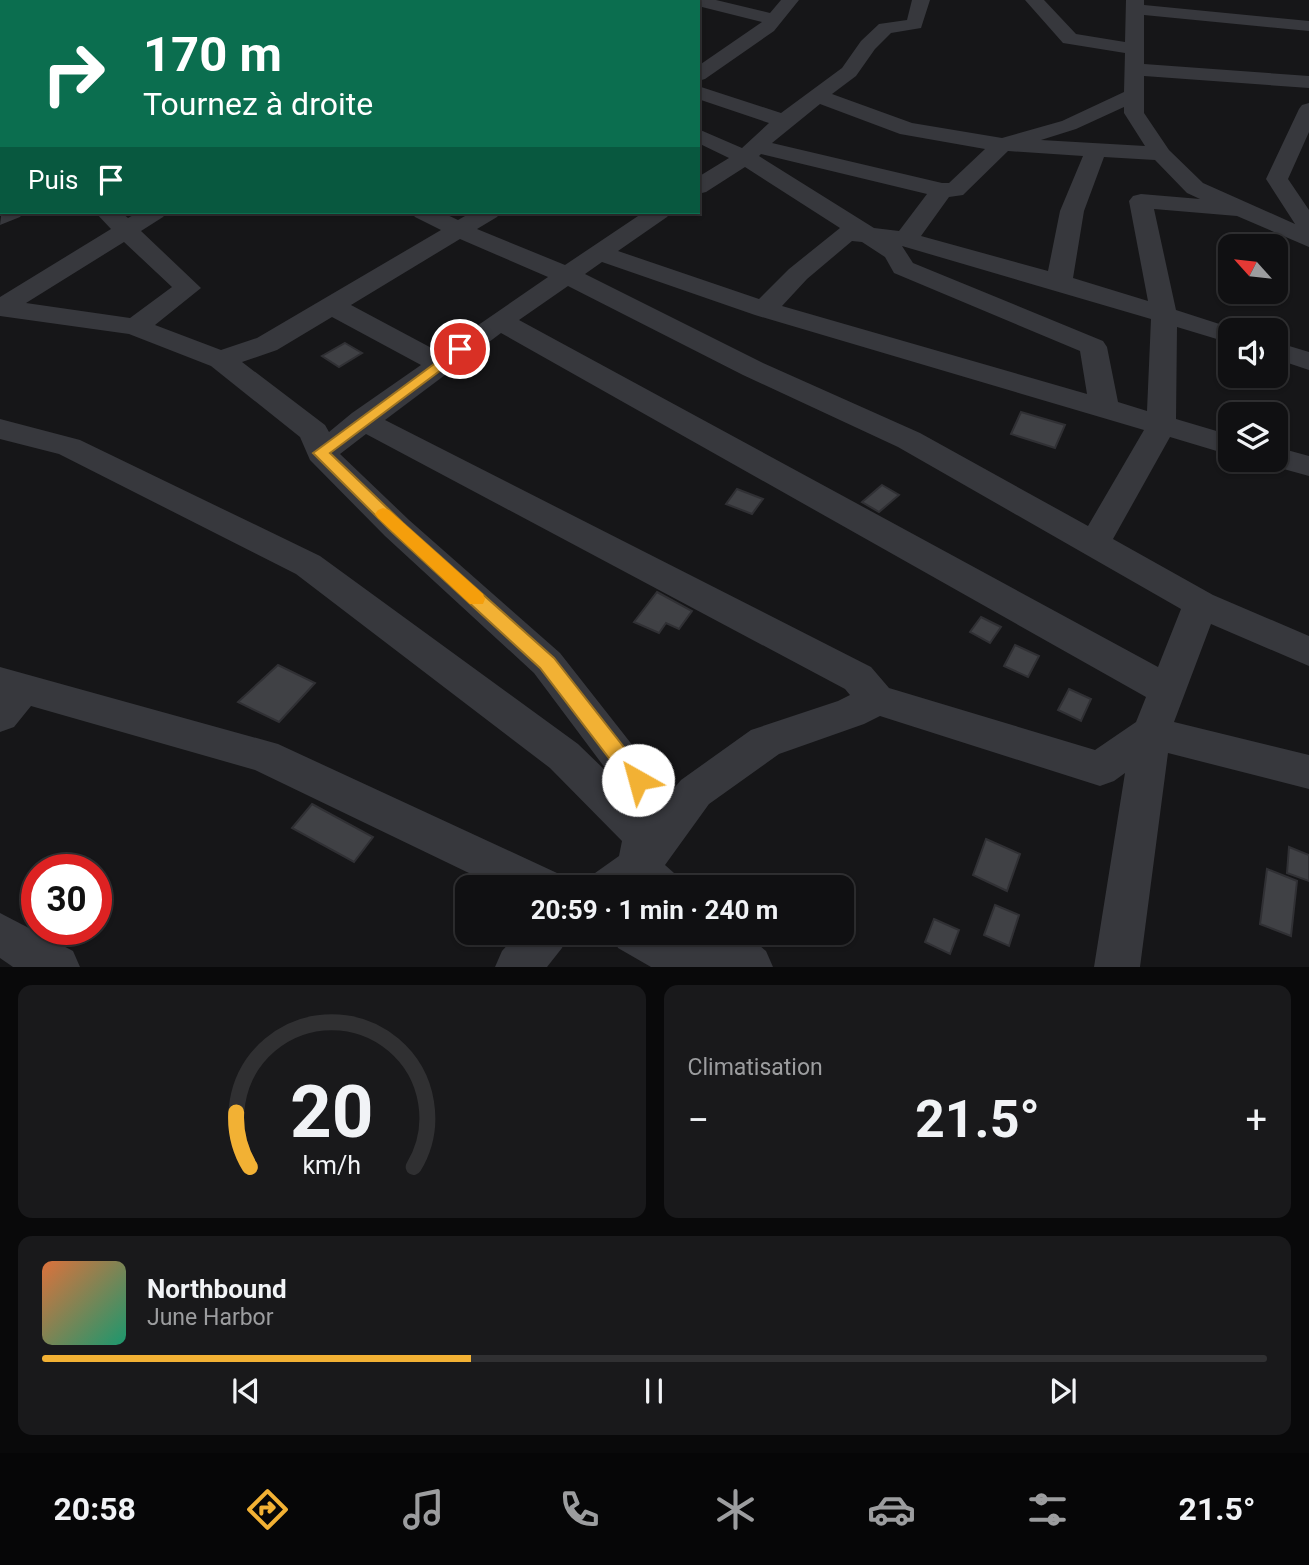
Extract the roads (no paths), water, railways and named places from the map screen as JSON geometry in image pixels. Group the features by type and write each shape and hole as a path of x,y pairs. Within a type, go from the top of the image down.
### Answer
{"street":[{"path":"700,74 767,26 790,0"},
{"path":"700,186 751,151 784,121 849,72 868,45 885,28 915,24 921,0"},
{"path":"1034,0 1070,39 1134,59 1309,82"},
{"path":"700,2 767,26"},
{"path":"1309,26 1135,4 1134,113 1161,154 1195,188 1309,240"},
{"path":"707,44 767,26"},
{"path":"700,93 784,121"},
{"path":"700,136 751,151 942,190 956,190 1002,145 1069,125 1134,95"},
{"path":"817,96 908,130 1002,145 1161,154"},
{"path":"1309,108 1277,179 1309,228"},
{"path":"1059,282 1072,211 1096,150"},
{"path":"751,151 896,253 903,268 1093,346 1104,408"},
{"path":"905,239 942,190"},
{"path":"1094,544 1161,426 1164,315 1141,201 1238,209"},
{"path":"109,214 188,288 135,327"},
{"path":"0,307 152,214"},
{"path":"427,214 458,230 566,275 753,369 909,440 1201,604 1309,652"},
{"path":"220,360 267,344 486,214"},
{"path":"321,453 362,420 500,321 656,214"},
{"path":"764,309 798,274 846,233 864,233 905,239 1059,282 1218,331"},
{"path":"597,252 764,309 1218,442"},
{"path":"332,306 440,364"},
{"path":"0,307 135,327 220,360 314,432 321,453 397,528 547,663 653,800 638,870"},
{"path":"500,321 1168,691"},
{"path":"1288,354 1309,362"},
{"path":"362,420 858,678 876,699 1100,769 1151,732"},
{"path":"0,429 69,447 308,565 564,756 638,870"},
{"path":"1288,460 1309,466"},
{"path":"1117,967 1151,732 1201,604"},
{"path":"8,695 264,756 517,875"},
{"path":"638,870 695,792 765,742 851,713 876,699"},
{"path":"1151,732 1309,772"},
{"path":"0,934 57,967"},
{"path":"519,967 536,945"},
{"path":"656,945 696,967"},
{"path":"725,945 750,967"}]}
